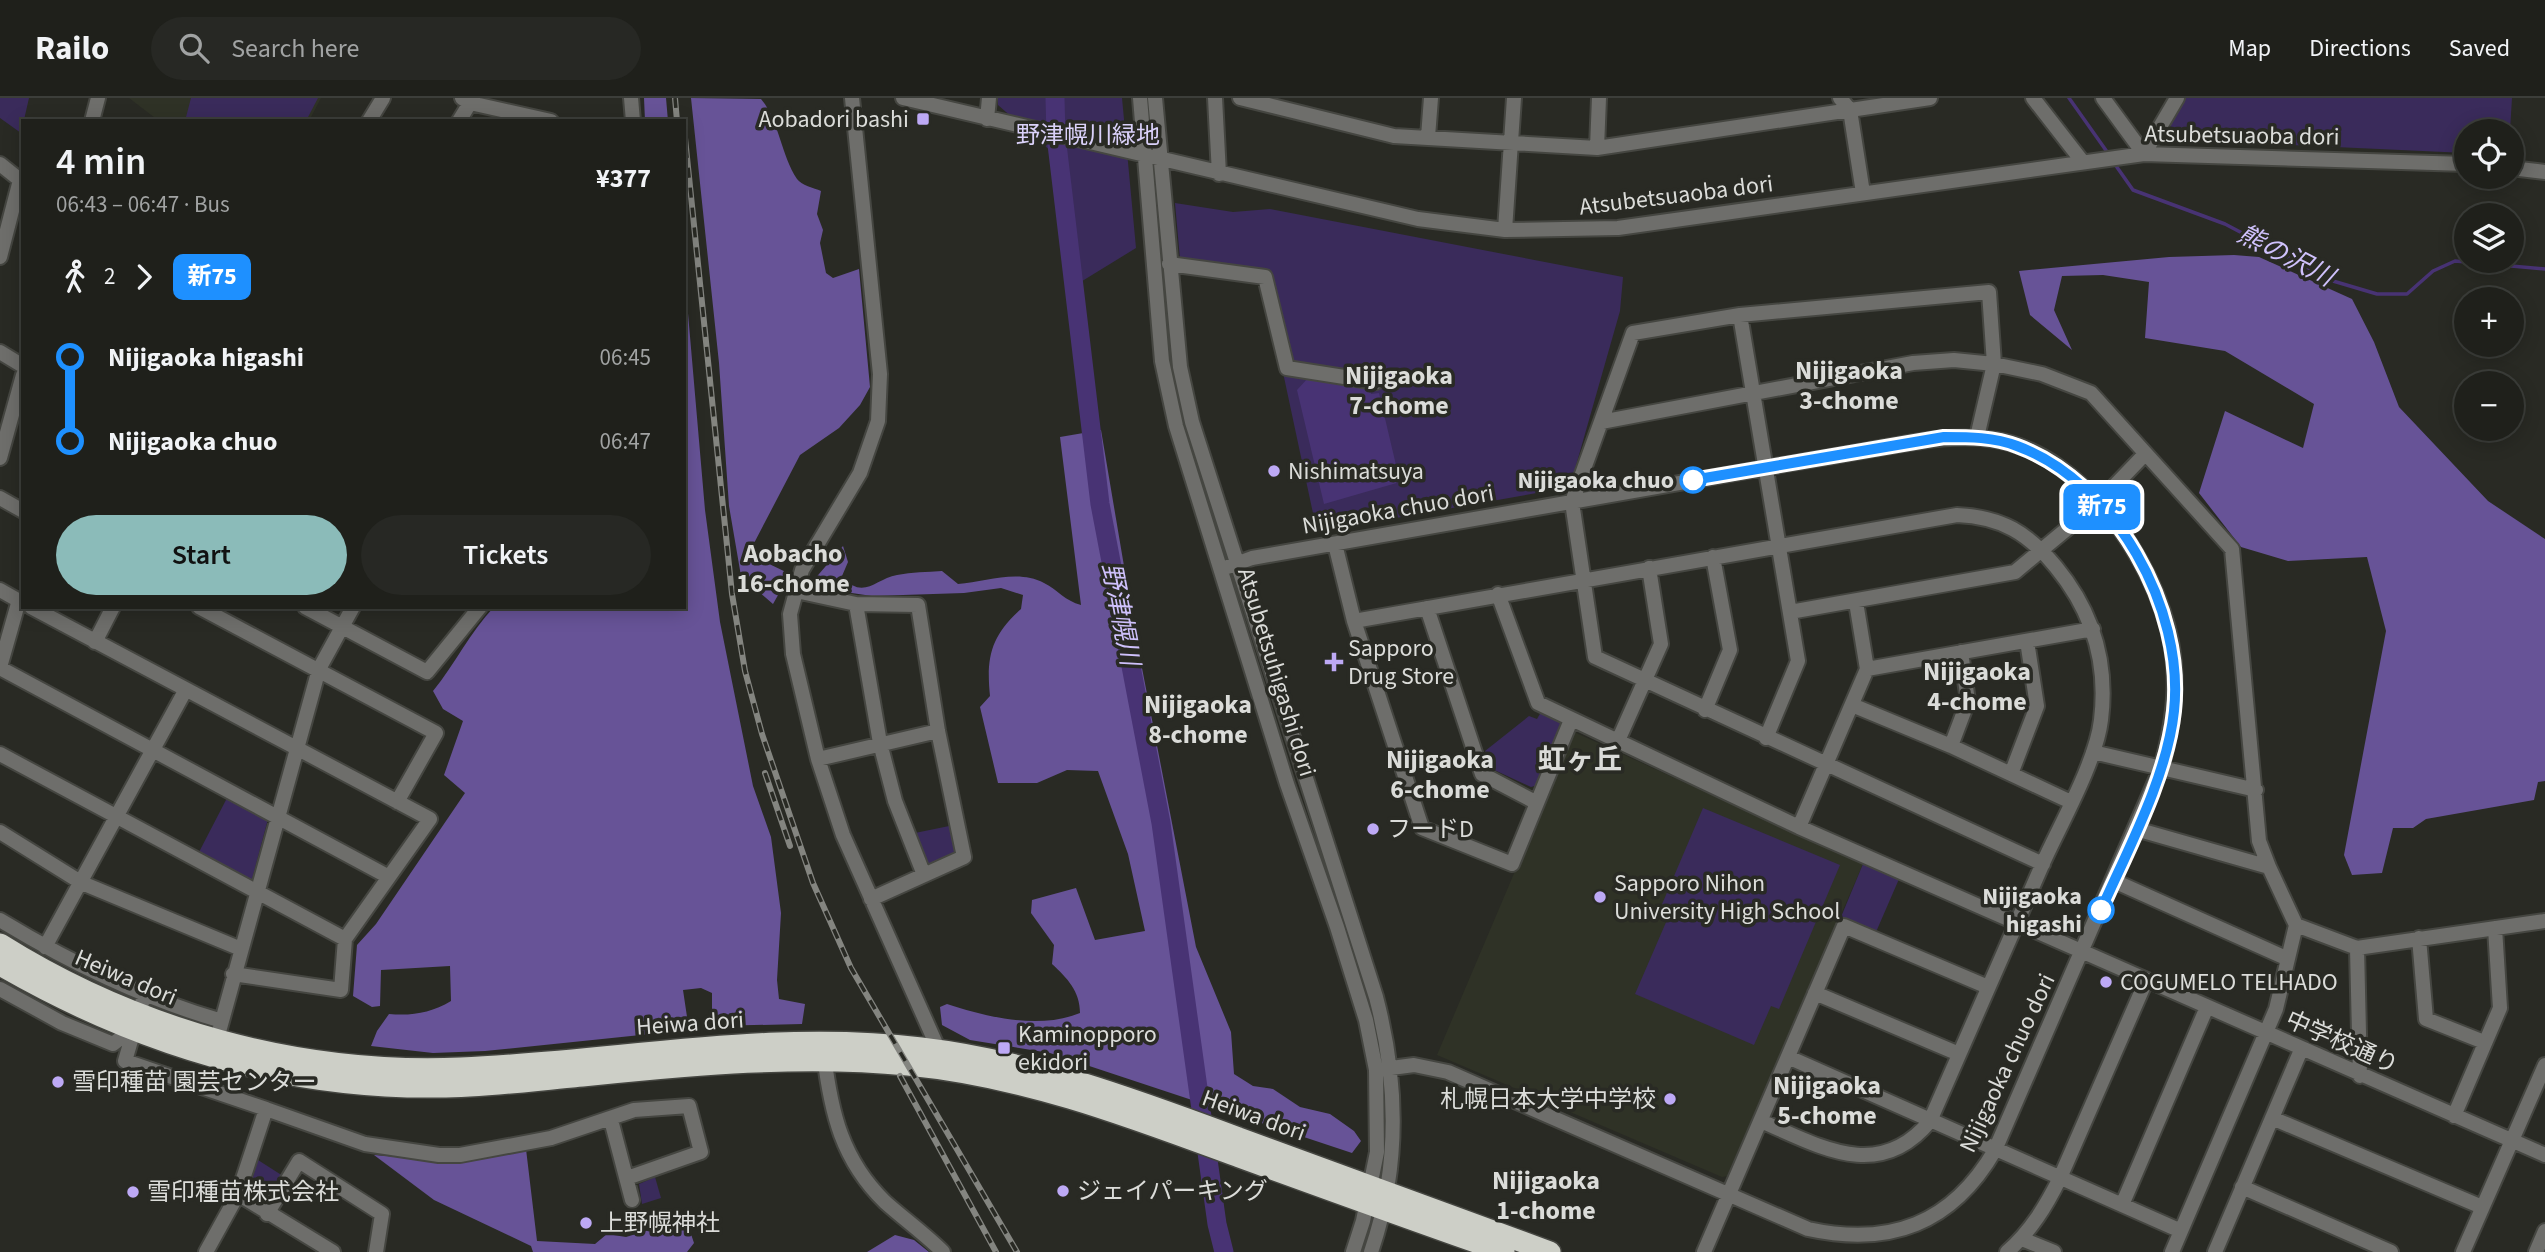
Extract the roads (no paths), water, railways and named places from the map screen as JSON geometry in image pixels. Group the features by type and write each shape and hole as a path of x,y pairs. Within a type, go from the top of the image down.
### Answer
{"highway":[{"name":"Heiwa dori","path":"0,944 76,986 138,1013 197,1053 258,1069 324,1080 391,1086 489,1085 824,1051"},
{"name":"Heiwa dori","path":"0,965 71,1004 138,1013 219,1030 298,1059 368,1067 429,1069 707,1047 824,1051 942,1060 1043,1071 1171,1112 1238,1147"},
{"name":"Heiwa dori","path":"942,1060 1062,1095 1175,1133 1238,1147 1377,1197"},
{"path":"1377,1197 1504,1252"},
{"path":"1377,1197 1550,1252"}],"street":[{"path":"93,119 98,98"},
{"path":"370,119 383,98"},
{"path":"631,98 634,119"},
{"path":"852,98 880,374 878,421 860,473 802,570 790,614 793,654 818,759 843,835 942,1060"},
{"name":"Atsubetsuaoba dori","path":"903,98 930,101 987,119 1418,219 1505,230 1618,228 2138,155 2454,164"},
{"path":"987,119 989,98"},
{"name":"Atsubetsuhigashi dori","path":"1140,98 1169,264 1180,367 1192,422 1287,784 1337,927 1366,1020 1376,1069 1377,1197 1371,1252"},
{"name":"Atsubetsuhigashi dori","path":"1154,98 1151,157 1162,361 1176,426 1228,566 1352,923 1376,996 1391,1066 1394,1117 1377,1197 1353,1252"},
{"path":"1215,98 1219,174"},
{"path":"1240,98 1275,102 1394,136 1597,148 1930,98"},
{"path":"1428,137 1432,98"},
{"path":"1505,230 1514,98"},
{"path":"1597,148 1599,98"},
{"path":"1840,98 1850,110 1863,193"},
{"path":"2032,98 2089,160"},
{"path":"2103,98 2138,155 2177,98"},
{"path":"460,119 468,100 543,119"},
{"path":"0,164 20,180 7,206 0,257"},
{"path":"2524,170 2545,172"},
{"path":"1169,264 1265,277 1287,368 1376,382"},
{"path":"1977,437 1994,364 1989,292 1740,315 1633,333 1572,502 1583,580 1595,657 1644,682 2043,864"},
{"path":"1740,315 1798,661 1766,738"},
{"path":"0,352 21,365"},
{"path":"1601,422 1913,363 1954,360 1994,364 2042,374 2091,393 2232,549 2259,841 2296,925 2268,1034 2172,1252"},
{"path":"0,458 21,382"},
{"name":"Nijigaoka chuo dori","path":"1228,566 1335,544 1944,437 1977,437 2000,440 2038,454 2068,474 2098,503 2134,548 2159,599 2171,642 2175,710 2161,768 1995,1150 1965,1193 1917,1224 1894,1232 1838,1235 1808,1229 1448,1072 1414,1065 1376,1069"},
{"path":"1790,612 2015,572 2098,503 2145,454"},
{"path":"0,498 21,510"},
{"path":"1354,621 1957,515 1983,516 2009,525 2043,551 2070,584 2093,629 2102,662 2101,723 2093,752 1930,1121 1919,1135 1903,1144 1881,1153 1858,1155 1838,1154 1761,1121"},
{"path":"1335,544 1354,621 1422,828 1512,864 1571,720"},
{"path":"1705,710 1730,650 1713,557"},
{"path":"1617,743 1661,644 1648,568"},
{"path":"0,590 21,601"},
{"path":"796,591 856,604 918,605 938,731 964,858 871,899"},
{"name":"中学校通り","path":"1498,594 1538,704 1799,827 2360,1076 2545,1155"},
{"path":"1799,827 1867,669 1856,602"},
{"path":"856,604 880,743 895,801 925,875"},
{"path":"1427,608 1482,774 1537,803"},
{"path":"22,609 0,667 387,876"},
{"path":"35,609 430,820 387,876 345,939 341,990 233,974"},
{"path":"95,642 112,609"},
{"path":"203,609 436,733 397,802"},
{"path":"309,609 427,672 478,609"},
{"path":"219,1030 319,670 352,609"},
{"path":"1867,669 2093,629"},
{"path":"2011,774 2037,706 2026,641"},
{"path":"1951,746 1968,701 1961,652"},
{"path":"45,947 185,691"},
{"path":"1852,705 1951,746 2071,802"},
{"path":"818,759 938,731"},
{"path":"2093,752 2256,790"},
{"path":"0,754 345,939"},
{"path":"2136,829 2269,867"},
{"path":"0,832 82,883 241,949"},
{"path":"2114,881 2287,958"},
{"path":"0,920 45,947 138,1013"},
{"path":"2296,925 2357,948 2545,921"},
{"path":"1337,927 1352,923"},
{"path":"1704,1252 1844,926 1988,987"},
{"path":"2454,1116 2500,1008 2495,928"},
{"path":"2419,938 2426,1019 2484,1042"},
{"path":"2357,948 2360,1076"},
{"path":"2007,1252 2022,1239 2045,1208 2146,981"},
{"path":"0,989 61,1023 113,1044 138,1013"},
{"path":"1815,993 1959,1054"},
{"path":"2122,1205 2207,1007"},
{"path":"138,1013 125,1061 365,1144 439,1156 460,1155 542,1140 634,1111 689,1106 701,1152 628,1178"},
{"path":"2214,1252 2301,1050"},
{"path":"824,1051 835,1124 854,1165 887,1203 943,1252"},
{"path":"1788,1057 2181,1231"},
{"path":"2463,1252 2545,1065"},
{"path":"211,1250 238,1194 266,1109"},
{"path":"2272,1118 2482,1207"},
{"path":"611,1120 632,1200"},
{"path":"267,1213 299,1161 382,1214 376,1252"},
{"path":"2242,1187 2383,1250"},
{"path":"238,1194 333,1252"},
{"path":"2536,1252 2545,1231"},
{"path":"2022,1239 2054,1252"}],"waterway":[{"name":"野津幌川","path":"1055,98 1056,136 1100,504 1161,823 1217,1224 1224,1252"},
{"name":"熊の沢川","path":"2069,98 2110,156"},
{"name":"熊の沢川","path":"2114,163 2133,190 2225,224 2333,281 2377,294 2407,294 2433,271 2455,261 2545,269"}],"railway":[{"path":"675,98 677,119"},
{"path":"686,147 732,594 745,671 762,734 813,883 851,968 1017,1252"},
{"path":"765,773 790,846"},
{"path":"900,1076 996,1252"}],"place":[{"name":"Aobadori bashi","path":"923,119"},
{"name":"Nishimatsuya","path":"1274,471"},
{"name":"Nijigaoka chuo","path":"1693,480"},
{"name":"Sapporo Drug Store","path":"1334,662"},
{"name":"フードD","path":"1373,829"},
{"name":"Sapporo Nihon University High School","path":"1600,897"},
{"name":"Nijigaoka higashi","path":"2101,910"},
{"name":"COGUMELO TELHADO","path":"2106,982"},
{"name":"Kaminopporo ekidori","path":"1004,1048"},
{"name":"雪印種苗 園芸センター","path":"58,1082"},
{"name":"札幌日本大学中学校","path":"1670,1099"},
{"name":"ジェイパーキング","path":"1063,1191"},
{"name":"雪印種苗株式会社","path":"133,1192"},
{"name":"上野幌神社","path":"586,1223"}],"district":[{"name":"Nijigaoka 3-chome","path":"1849,385"},
{"name":"Nijigaoka 7-chome","path":"1399,390"},
{"name":"Aobacho 16-chome","path":"793,568"},
{"name":"Nijigaoka 4-chome","path":"1977,686"},
{"name":"Nijigaoka 8-chome","path":"1198,719"},
{"name":"虹ヶ丘","path":"1580,759"},
{"name":"Nijigaoka 6-chome","path":"1440,774"},
{"name":"Nijigaoka 5-chome","path":"1827,1100"},
{"name":"Nijigaoka 1-chome","path":"1546,1195"}],"park label":[{"name":"野津幌川緑地","path":"1088,135"}]}
